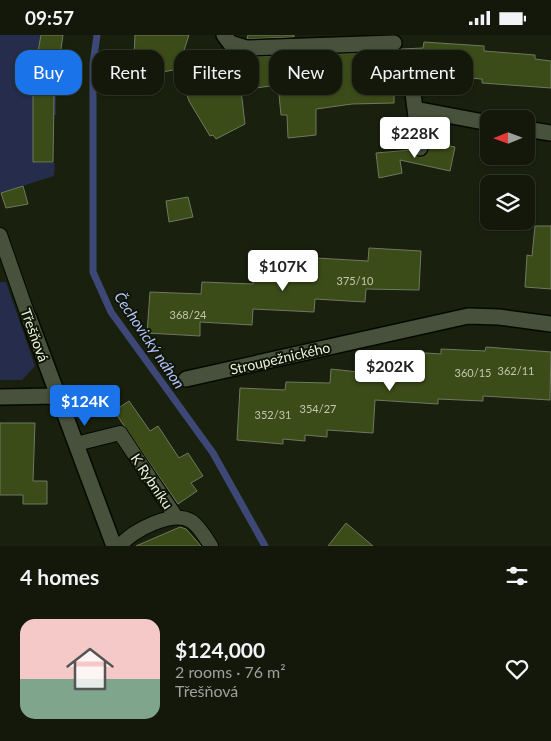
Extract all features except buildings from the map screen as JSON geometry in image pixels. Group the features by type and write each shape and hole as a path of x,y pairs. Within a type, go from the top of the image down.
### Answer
{"street":[{"path":"224,35 230,43 246,48 394,43"},
{"path":"413,95 420,148"},
{"path":"415,109 480,121"},
{"path":"535,130 551,133"},
{"name":"Stroupežnického","path":"186,379 468,316 499,317 551,324"},
{"name":"Třešňová","path":"29,318 114,546"},
{"path":"0,397 58,396"}],"lane":[{"name":"Třešňová","path":"0,235 29,318"},
{"name":"K Rybníku","path":"76,444 120,433 176,517"},
{"name":"K Rybníku","path":"120,546 134,533 176,517 184,517 194,522 211,546"}],"shaded area":[{"path":"0,35 43,35 41,50 15,50 15,95 56,95 56,115 35,116 35,163 55,163 54,176 0,193"},
{"path":"0,282 6,282 35,366 22,380 0,380"}],"waterway":[{"name":"Čechovický náhon","path":"97,35 93,64 93,272 111,312 213,453 265,546"}]}
